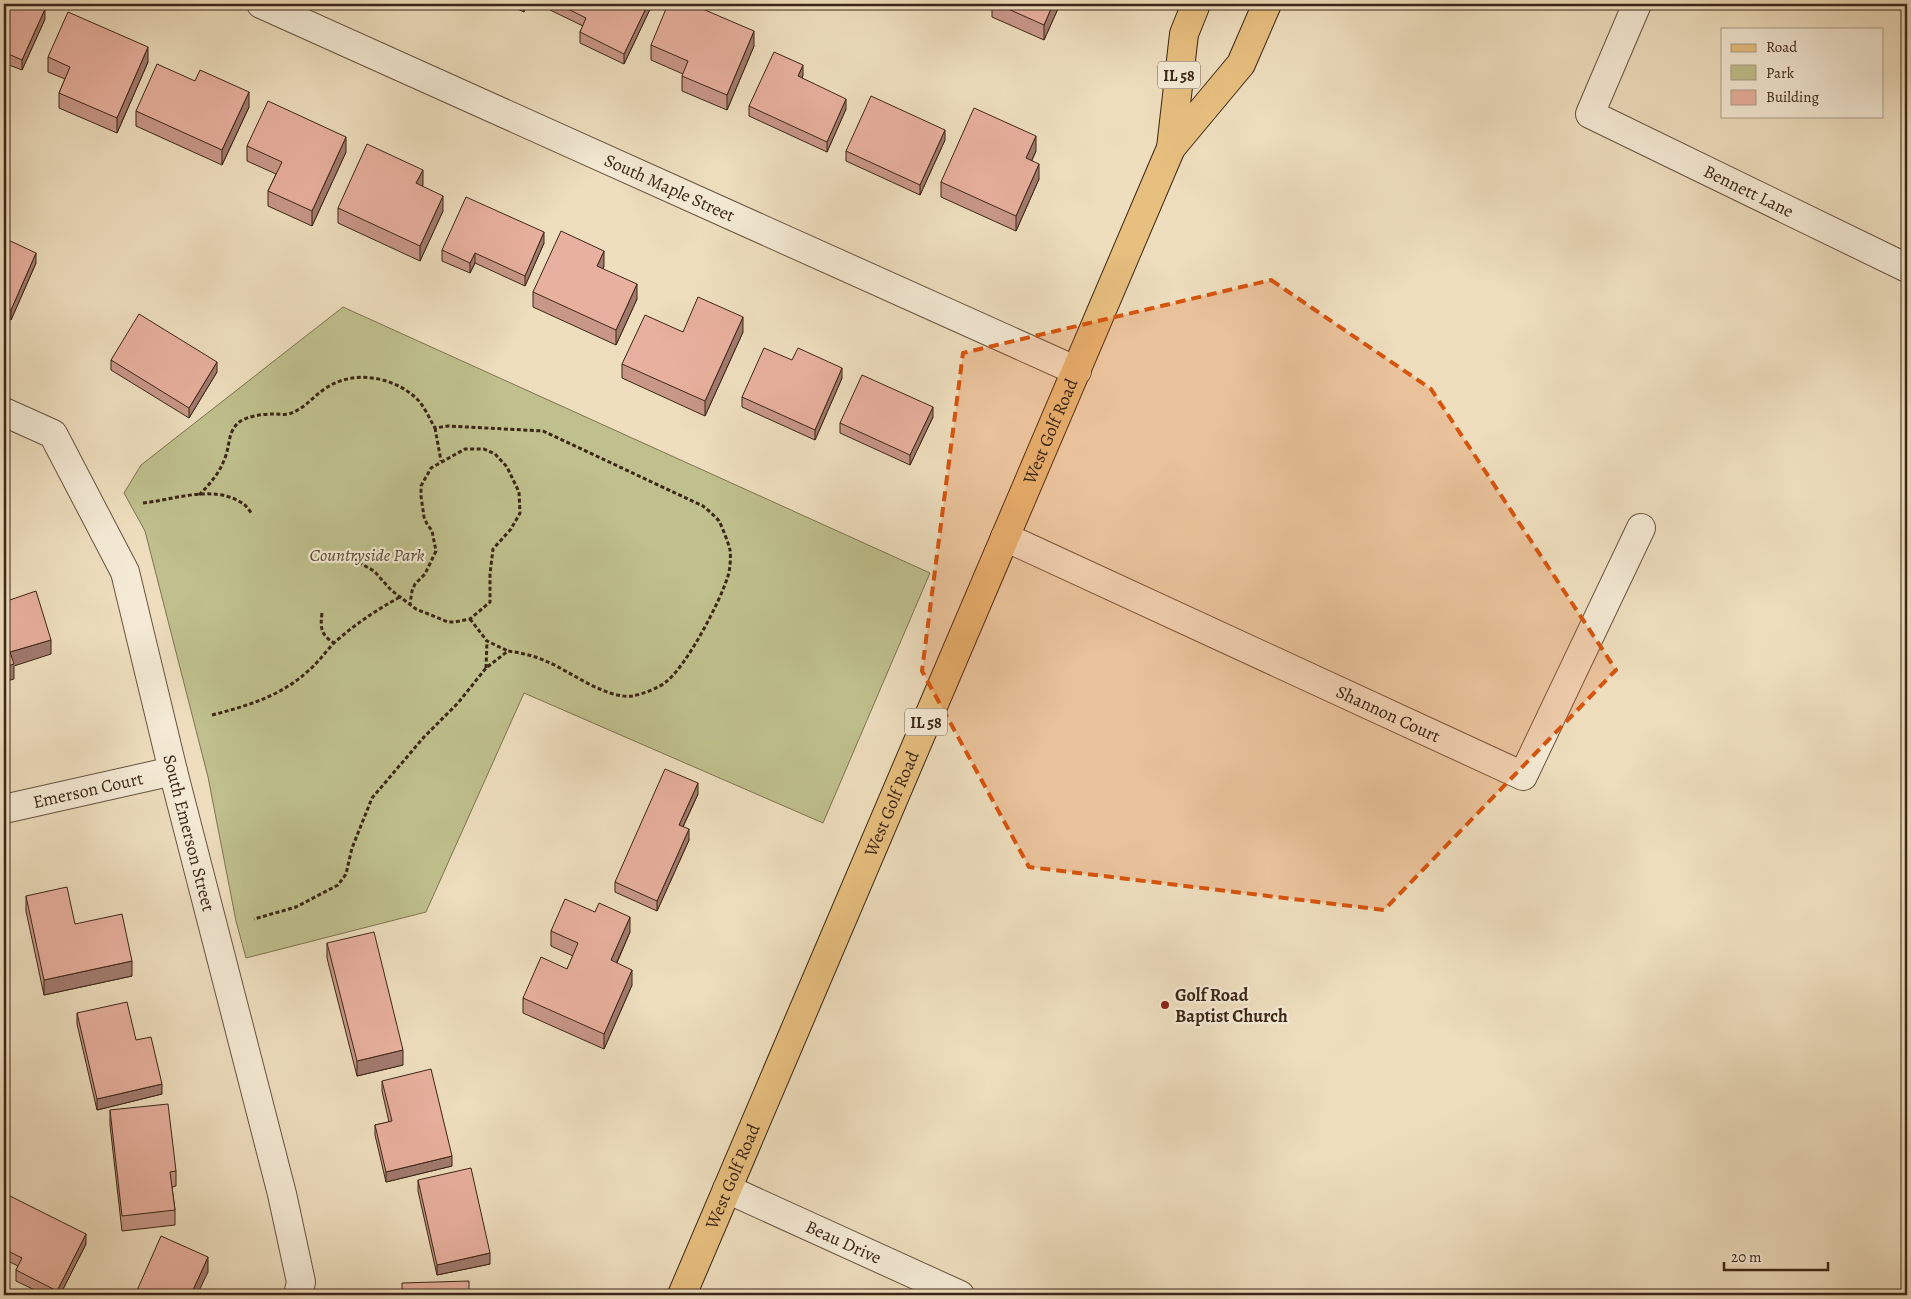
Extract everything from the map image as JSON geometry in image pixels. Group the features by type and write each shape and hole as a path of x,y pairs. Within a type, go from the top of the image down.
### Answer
{"main road":[{"name":"West Golf Road","path":"682,1295 1171,148 1184,34 1196,4"},
{"name":"West Golf Road","path":"1171,148 1241,64 1266,4"}],"street":[{"name":"South Maple Street","path":"261,4 1076,371"},
{"name":"Bennett Lane","path":"1638,4 1590,114 1907,268"},
{"name":"South Emerson Street","path":"4,412 53,434 125,572 173,771 282,1194 301,1282 298,1295"},
{"name":"Shannon Court","path":"1005,537 1523,776 1641,528"},
{"name":"Emerson Court","path":"4,809 173,771"},
{"name":"Beau Drive","path":"727,1188 960,1295"}],"path":[{"path":"199,495 216,477 226,455 230,432 239,422 252,417 272,414 286,415 302,409 327,387 360,376 375,378 402,388 416,397 435,428 441,461"},
{"path":"435,428 448,426 543,431 703,506 719,521 730,551 729,574 722,594 685,662 667,682 648,691 631,696 599,689 573,677 549,662 525,654 508,651 487,641 470,619"},
{"path":"354,558 374,571 391,590 416,609 448,622 470,619 490,602 490,568 493,549 520,514 519,492 507,467 495,454 484,450 465,449 431,468 421,486 424,517 432,531 436,551 425,574 415,584 410,604"},
{"path":"143,503 199,495 215,495 231,498 243,503 252,514"},
{"path":"212,715 249,706 282,690 308,672 334,643 376,610 400,597"},
{"path":"322,614 320,627 324,638 334,643"},
{"path":"486,668 487,641"},
{"path":"254,919 296,906 338,885 346,874 352,848 372,798 424,737 458,703 486,668 508,651"}],"highlighted area":[{"path":"1271,280 1431,389 1616,670 1384,910 1029,867 922,671 963,353"}],"green space":[{"name":"Countryside Park","path":"343,307 930,573 823,823 524,693 426,912 246,958 236,921 208,777 145,531 124,493 141,465"}],"building":[{"path":"4,4 33,4 45,9 22,60 4,52"},
{"path":"558,4 648,4 624,54 580,32 586,18"},
{"path":"668,4 691,4 754,31 727,95 682,76 688,61 651,45"},
{"path":"997,4 1053,4 1044,25"},
{"path":"68,12 148,47 117,118 59,93 70,67 48,57"},
{"path":"774,52 803,65 798,76 846,99 827,142 749,106"},
{"path":"157,64 195,81 200,70 249,92 222,150 136,111"},
{"path":"871,96 945,130 920,185 846,151"},
{"path":"268,101 346,137 312,211 268,191 282,162 247,146"},
{"path":"974,108 1036,136 1026,158 1039,164 1016,216 941,182"},
{"path":"367,144 423,170 416,183 443,196 420,246 338,208"},
{"path":"466,197 544,232 525,276 475,253 470,263 442,250"},
{"path":"561,231 604,251 597,266 637,284 616,330 533,292"},
{"path":"4,238 36,253 11,310 4,307"},
{"path":"698,297 743,317 705,401 622,364 645,315 683,332"},
{"path":"139,314 217,362 189,408 111,360"},
{"path":"764,348 792,360 798,348 842,368 815,430 742,397"},
{"path":"862,375 933,407 910,455 840,423"},
{"path":"36,591 51,640 10,652 14,664 4,667 4,602"},
{"path":"665,769 698,783 679,825 689,829 657,901 615,882"},
{"path":"67,887 75,924 122,914 132,961 44,980 26,896"},
{"path":"565,899 595,912 599,903 630,917 611,960 632,970 604,1034 523,998 541,957 567,969 578,943 551,931"},
{"path":"374,932 403,1050 357,1061 327,943"},
{"path":"127,1002 136,1040 151,1037 162,1084 97,1099 77,1013"},
{"path":"431,1069 452,1156 386,1172 375,1125 392,1121 382,1081"},
{"path":"168,1104 176,1171 170,1172 175,1210 122,1216 110,1110"},
{"path":"471,1168 490,1253 437,1265 418,1180"},
{"path":"6,1194 86,1234 57,1291 16,1270 22,1258 4,1249 4,1197"},
{"path":"161,1236 208,1257 193,1290 204,1295 135,1295"},
{"path":"469,1281 469,1295 402,1295 402,1283"}],"place":[{"name":"Golf Road Baptist Church","path":"1165,1005"}]}
